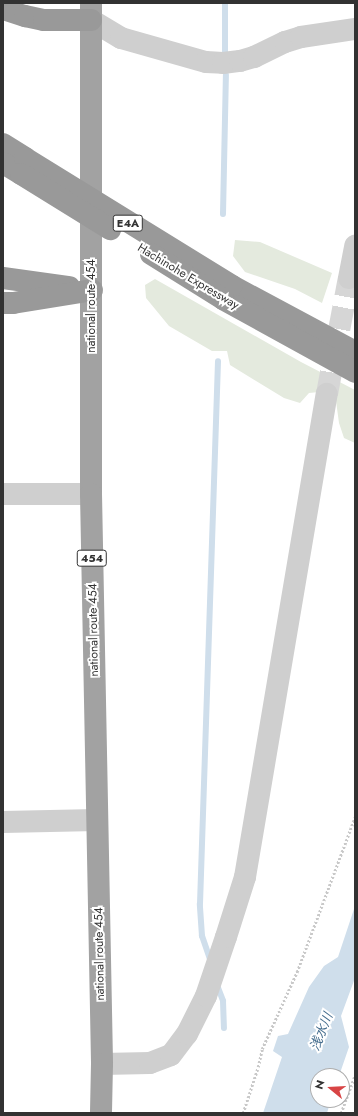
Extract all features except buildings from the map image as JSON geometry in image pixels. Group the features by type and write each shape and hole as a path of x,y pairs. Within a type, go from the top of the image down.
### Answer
{"highway":[{"path":"34,3 91,12"},
{"path":"3,8 25,16 44,20 91,12"},
{"name":"national route 454","path":"91,12 91,494 102,1064 101,1113"},
{"name":"Hachinohe Expressway","path":"3,144 16,165 227,292 355,372"},
{"path":"3,278 92,290"},
{"path":"3,303 13,303 92,290"},
{"name":"Hachinohe Expressway","path":"227,292 355,352"}],"street":[{"path":"91,12 120,38 206,62 223,63 240,61 254,57 286,42 301,37 355,29"},
{"path":"349,278 355,246"},
{"path":"102,1064 150,1063 171,1055 187,1034 206,996 226,937 245,877 327,394"},
{"path":"3,494 91,494"},
{"path":"3,822 97,820"}],"path":[{"path":"242,1113 258,1067 262,1049 297,972 355,817"},
{"path":"341,1113 355,1075"}],"shaded area":[{"path":"235,240 260,242 332,273 322,303 295,289 245,272 233,256"},
{"path":"155,279 301,362 355,390 355,443 344,438 339,423 336,401 319,392 309,393 300,403 284,398 230,365 227,351 212,351 169,326 146,298 145,285"}],"water":[{"name":"浅水川","path":"355,906 355,978 341,1016 349,1047 342,1068 310,1068 310,1108 329,1108 327,1113 263,1113 282,1057 273,1051 278,1036 288,1034 309,987 324,966 338,957"}],"waterway":[{"path":"225,3 225,53"},
{"path":"223,214 226,75"},
{"path":"211,962 202,936 200,904 218,361"},
{"path":"217,985 223,1001 224,1028"}],"tunnel":[{"path":"327,394 349,278"}]}
